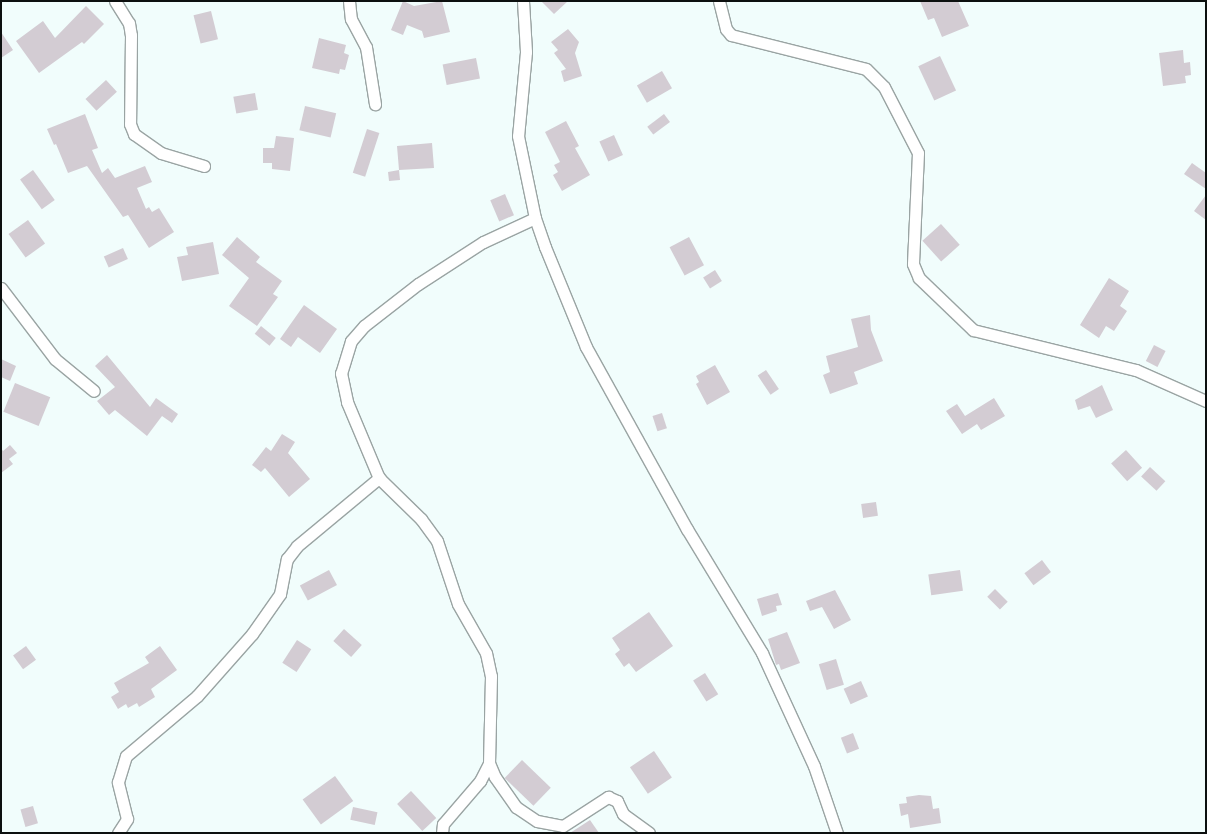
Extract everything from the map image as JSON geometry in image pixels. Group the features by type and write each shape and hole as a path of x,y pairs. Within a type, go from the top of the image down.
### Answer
{"street":[{"path":"115,1 129,23 131,35 130,124 134,134 161,153 204,166"},
{"path":"349,1 351,18 366,47 375,104"},
{"path":"523,1 526,52 518,136 535,218 586,347 687,528 762,653 814,766 837,833"},
{"path":"719,1 726,29 731,35 866,69 884,87 918,153 913,264 919,278 973,330 1136,370 1206,401"},
{"path":"442,833 443,824 480,782 489,763 491,676 486,653 458,604 437,541 421,519 379,478 347,402 341,373 351,341 364,326 418,284 483,242 535,218"},
{"path":"1,288 55,358 94,391"},
{"path":"118,833 127,819 118,782 126,756 197,696 252,634 280,594 287,559 297,546 379,478"},
{"path":"489,763 495,777 516,807 536,821 563,826 608,797 617,801 623,814 649,833"}],"building":[{"path":"403,1 414,6 442,1 450,32 424,38 422,31 407,25 403,35 391,30"},
{"path":"541,1 568,1 554,14"},
{"path":"920,1 958,1 969,26 942,37 934,18 928,20"},
{"path":"86,6 104,24 84,44 82,42 39,73 16,41 43,21 55,38"},
{"path":"211,11 218,39 201,43 194,15"},
{"path":"568,29 579,42 575,53 582,76 564,82 561,71 566,69 554,53 558,50 551,42"},
{"path":"1,32 13,50 1,58"},
{"path":"319,38 346,45 344,53 349,55 345,70 340,69 339,74 312,68"},
{"path":"1183,50 1184,63 1190,62 1191,75 1185,76 1186,83 1163,86 1159,53"},
{"path":"940,56 956,90 934,101 918,66"},
{"path":"476,58 480,79 447,85 443,64"},
{"path":"662,71 672,88 647,103 637,86"},
{"path":"106,80 117,92 96,111 86,99"},
{"path":"255,93 258,110 236,114 233,97"},
{"path":"305,106 336,113 331,138 299,130"},
{"path":"85,114 98,148 92,150 102,173 108,168 115,178 145,166 152,182 137,188 146,209 149,207 152,212 159,208 174,232 149,248 128,215 123,217 87,166 68,173 56,144 54,145 47,129"},
{"path":"664,114 670,122 653,135 647,127"},
{"path":"566,121 579,146 575,148 590,175 562,191 553,175 558,172 554,165 560,162 545,132"},
{"path":"367,129 379,133 365,177 353,173"},
{"path":"614,135 623,155 608,162 599,142"},
{"path":"276,136 294,138 290,171 272,169 272,163 263,163 263,148 274,148"},
{"path":"432,143 434,168 399,170 397,146"},
{"path":"1192,163 1206,173 1206,189 1184,174"},
{"path":"33,170 55,200 42,209 20,179"},
{"path":"399,170 400,180 389,181 388,172"},
{"path":"505,194 514,215 499,221 490,200"},
{"path":"1206,195 1206,220 1194,211"},
{"path":"28,220 45,243 26,258 9,234"},
{"path":"941,224 960,245 941,262 922,241"},
{"path":"237,237 260,257 256,262 282,281 273,294 278,297 257,326 229,306 249,278 222,255"},
{"path":"689,237 704,265 685,276 670,247"},
{"path":"213,242 219,274 182,281 177,257 188,255 186,247"},
{"path":"123,248 128,259 109,268 104,257"},
{"path":"715,270 722,281 710,288 703,277"},
{"path":"1109,278 1129,291 1120,306 1127,311 1114,331 1106,326 1099,338 1080,325"},
{"path":"304,305 337,329 320,353 298,337 291,347 280,339"},
{"path":"870,315 871,330 883,361 854,372 858,384 830,394 823,375 830,372 826,356 858,347 851,319"},
{"path":"261,326 276,338 269,346 255,334"},
{"path":"1154,345 1166,351 1157,367 1146,361"},
{"path":"107,355 150,407 156,398 178,414 172,423 162,416 147,436 115,410 109,415 97,401 115,387 95,366"},
{"path":"1,359 16,366 10,381 1,377"},
{"path":"715,365 730,392 707,405 696,384 699,382 696,376"},
{"path":"766,370 779,389 771,395 758,376"},
{"path":"15,383 50,397 39,426 3,412"},
{"path":"1102,385 1113,410 1096,418 1090,406 1078,410 1075,400"},
{"path":"994,398 1005,416 981,430 977,424 962,434 946,411 957,404 965,416"},
{"path":"662,413 667,428 657,431 652,416"},
{"path":"282,434 295,442 288,453 310,479 289,497 265,468 261,472 252,465 266,447 271,451"},
{"path":"10,445 17,453 9,459 13,464 1,473 1,448 3,451"},
{"path":"1126,450 1142,468 1127,481 1111,463"},
{"path":"1150,467 1165,481 1156,491 1141,477"},
{"path":"876,502 878,516 863,518 861,504"},
{"path":"1042,560 1051,572 1033,585 1024,573"},
{"path":"329,570 337,585 308,601 300,585"},
{"path":"960,570 963,591 931,595 928,574"},
{"path":"995,589 1008,602 1000,610 987,597"},
{"path":"835,590 851,620 834,629 822,607 810,611 806,601"},
{"path":"778,593 782,605 776,606 777,611 762,616 757,599"},
{"path":"649,612 673,646 636,672 629,663 624,667 615,654 620,650 612,638"},
{"path":"344,629 362,645 351,657 333,641"},
{"path":"787,632 800,663 781,670 779,664 776,665 768,639"},
{"path":"297,640 311,649 297,672 282,663"},
{"path":"26,646 36,660 23,669 13,655"},
{"path":"160,646 177,670 151,689 155,697 139,707 137,703 128,708 126,704 118,709 111,697 119,692 114,683 149,663 145,657"},
{"path":"836,659 844,685 827,690 819,664"},
{"path":"705,673 718,694 706,702 693,680"},
{"path":"861,681 868,697 851,704 844,689"},
{"path":"853,733 859,749 847,754 841,738"},
{"path":"654,751 672,778 648,794 630,767"},
{"path":"522,760 551,788 533,806 505,778"},
{"path":"335,776 353,801 321,825 303,800"},
{"path":"411,791 436,818 422,831 397,804"},
{"path":"919,795 931,796 933,809 939,808 941,823 910,828 908,814 901,816 899,804 907,803 906,797"},
{"path":"33,806 38,823 25,827 21,810"},
{"path":"353,807 377,812 375,825 350,820"},
{"path":"590,820 599,833 570,833"}]}
